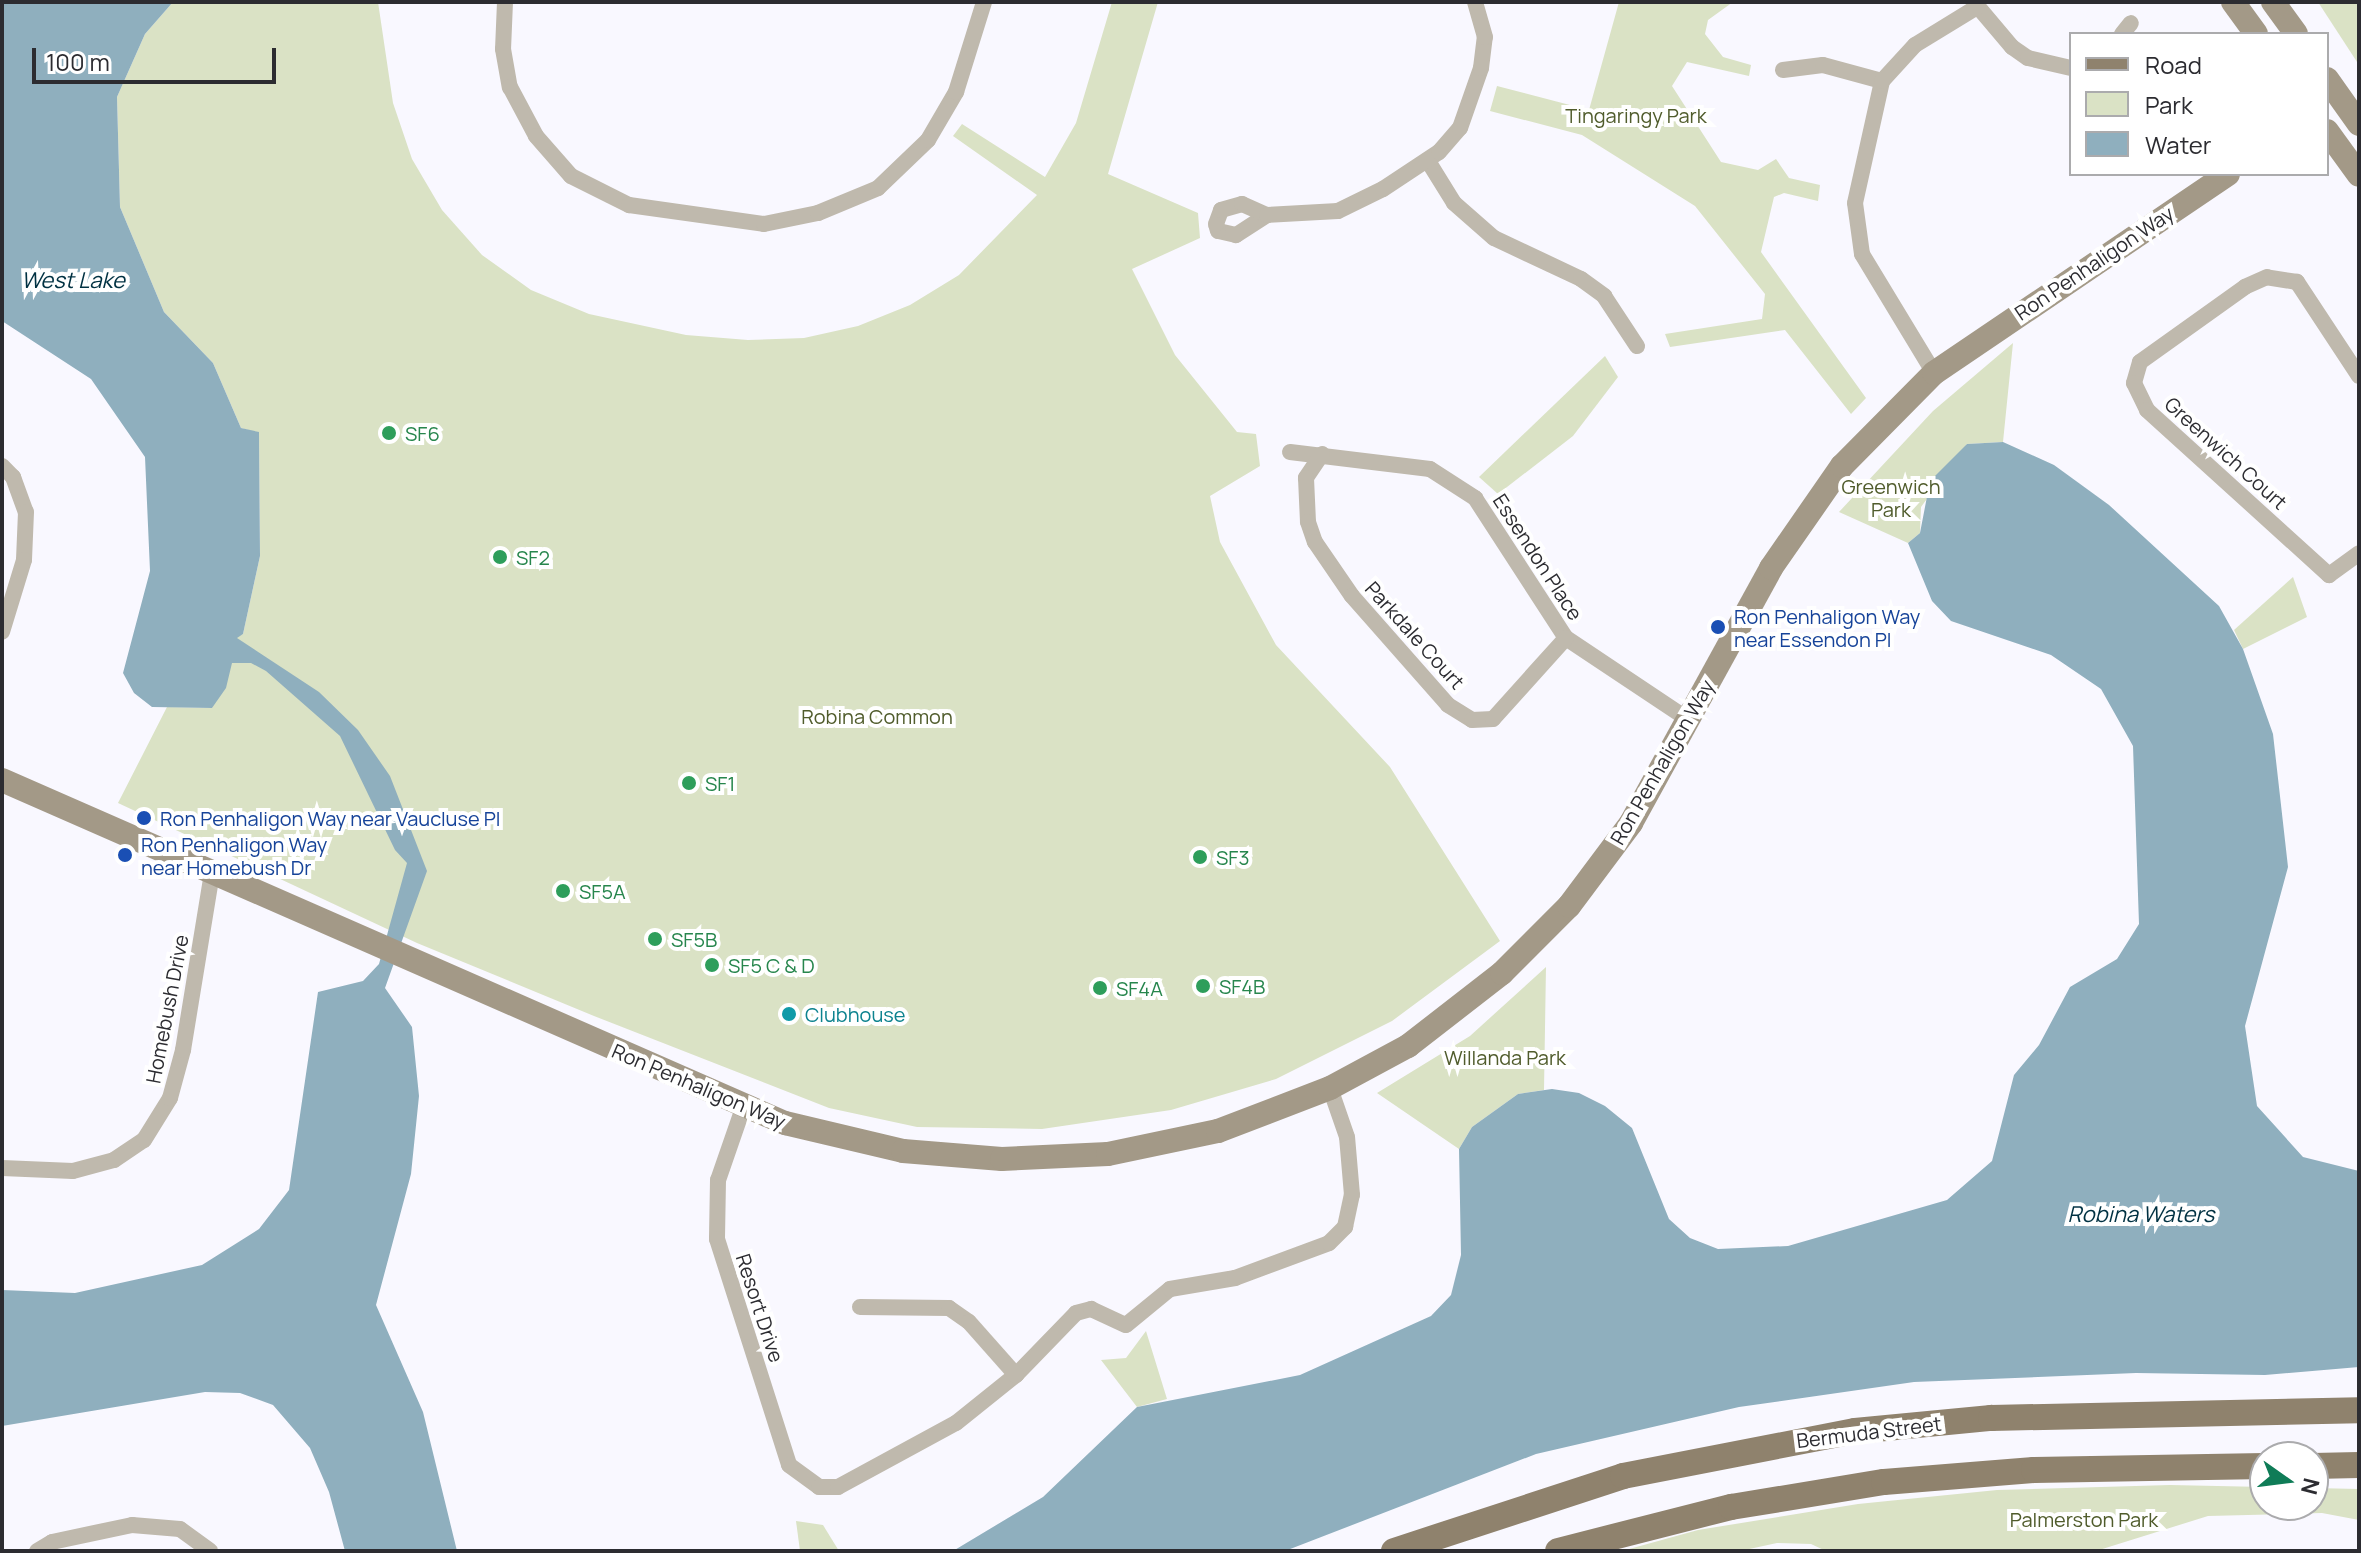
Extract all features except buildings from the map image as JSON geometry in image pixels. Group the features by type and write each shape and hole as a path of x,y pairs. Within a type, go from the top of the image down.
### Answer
{"main road":[{"name":"Bermuda Street","path":"1394,1551 1623,1476 1855,1431 1991,1418 2359,1410"},
{"path":"2329,1466 2359,1465"},
{"path":"1558,1551 1731,1507 1884,1482 2034,1470 2249,1466"}],"street":[{"path":"505,2 503,49 510,87 536,136 571,176 629,205 764,224 818,213 878,188 928,140 956,92 984,2"},
{"path":"1267,215 1338,211 1428,161 1460,128 1473,97 1485,37 1475,2"},
{"path":"2233,2 2255,32"},
{"path":"2273,2 2295,32"},
{"path":"1934,373 1856,237 1855,203 1882,81 1915,45 1975,4 2028,58 2069,68"},
{"path":"1783,70 1823,65 1882,81"},
{"path":"2332,95 2359,124"},
{"path":"2329,134 2359,175"},
{"path":"1428,161 1454,203 1494,238 1581,279 1604,296 1637,346"},
{"name":"Ron Penhaligon Way","path":"2,780 743,1108 843,1139 903,1151 1052,1158 1108,1154 1218,1131 1330,1088 1450,1016 1536,940 1631,823 1801,519 1842,466 1934,373 2225,176"},
{"name":"Greenwich Court","path":"2359,376 2297,282 2267,277 2245,287 2140,362 2134,383 2147,410 2329,575 2359,553"},
{"name":"Essendon Place","path":"1290,452 1430,469 1475,498 1566,638 1689,720"},
{"name":"Parkdale Court","path":"1322,454 1306,478 1308,522 1315,542 1352,596 1448,705 1472,720 1493,719 1566,638"},
{"path":"2,466 13,477 26,512 24,560 2,632"},
{"name":"Homebush Drive","path":"2,1168 73,1171 114,1160 144,1140 170,1098 180,1062 212,873"},
{"path":"860,1307 949,1308 969,1322 1016,1375 1076,1313 1091,1309 1126,1325 1170,1289 1235,1278 1329,1243 1345,1227 1352,1195 1347,1137 1330,1088"},
{"name":"Resort Drive","path":"743,1108 718,1180 717,1239 789,1465 819,1487 838,1487 956,1423 1016,1375"},
{"path":"37,1551 52,1542 132,1525 180,1529 210,1551"}],"green space":[{"name":"Robina Common","path":"173,2 378,2 393,103 412,159 442,210 482,255 531,290 589,314 686,335 748,340 804,338 858,326 910,305 959,275 1037,195 953,136 962,124 1045,177 1076,123 1112,2 1158,2 1108,174 1198,213 1200,238 1132,269 1175,355 1237,432 1256,434 1260,466 1210,496 1220,542 1276,645 1390,767 1500,941 1392,1021 1276,1079 1171,1110 1042,1129 917,1127 829,1108 594,1016 417,943 118,803 167,707 212,708 236,637 243,634 260,556 259,433 241,428 213,363 164,312 120,207 117,97 145,34"},
{"name":"Tingaringy Park","path":"1619,2 1733,2 1708,20 1705,34 1723,57 1751,65 1749,76 1687,62 1672,86 1721,162 1758,170 1776,159 1789,178 1820,185 1818,201 1784,193 1774,197 1761,252 1866,398 1851,414 1785,330 1670,347 1665,334 1762,319 1765,294 1695,206 1582,135 1490,111 1497,86 1589,110"},
{"path":"2318,2 2359,2 2359,65"},
{"name":"Greenwich Park","path":"2013,343 2003,442 1967,444 1921,507 1920,533 1908,543 1839,512 1933,411"},
{"path":"1605,356 1618,377 1573,436 1498,494 1479,477"},
{"path":"2293,577 2307,617 2243,649 2234,630"},
{"name":"Willanda Park","path":"1546,967 1544,1090 1518,1094 1472,1127 1459,1149 1377,1093 1470,1036"},
{"path":"1146,1331 1167,1399 1137,1407 1101,1360 1126,1358"},
{"name":"Palmerston Park","path":"2170,1485 2249,1487 2249,1515 2208,1516 2096,1551 1826,1551 1811,1544 1777,1543 1740,1551 1622,1551 1698,1530 1858,1504 1997,1490"},
{"name":"Palmerston Park","path":"2329,1488 2359,1489 2359,1520 2329,1514"},
{"path":"796,1521 823,1525 839,1551 800,1551"}],"water":[{"name":"West Lake","path":"2,2 173,2 145,34 117,97 120,207 164,312 213,363 241,428 259,432 260,556 243,634 237,638 319,692 358,730 390,776 427,871 385,988 412,1027 419,1096 411,1174 376,1305 423,1412 457,1551 345,1551 329,1492 310,1448 273,1405 240,1393 205,1392 2,1426 2,1290 75,1293 202,1265 259,1229 289,1190 318,992 363,981 379,964 407,863 395,850 340,736 266,671 251,663 232,663 226,688 212,708 152,707 134,693 123,673 150,571 145,457 91,379 2,321"},
{"name":"Robina Waters","path":"2003,442 2054,465 2109,505 2219,606 2243,649 2273,734 2288,867 2245,1026 2257,1106 2303,1157 2359,1171 2359,1367 2265,1375 2136,1373 1914,1382 1739,1407 1536,1454 1285,1551 953,1551 1043,1497 1137,1407 1300,1375 1431,1316 1451,1295 1461,1255 1459,1149 1472,1127 1518,1094 1552,1089 1579,1093 1605,1106 1632,1128 1669,1219 1690,1238 1718,1249 1788,1246 1947,1200 1992,1161 2014,1075 2039,1045 2070,987 2117,959 2139,924 2133,746 2101,689 2051,655 1951,621 1932,601 1908,543 1920,533 1930,481 1967,444"}],"place":[{"name":"SF6","path":"389,433"},
{"name":"SF2","path":"500,557"},
{"name":"Ron Penhaligon Way near Essendon Pl","path":"1718,627"},
{"name":"SF1","path":"689,783"},
{"name":"Ron Penhaligon Way near Vaucluse Pl","path":"144,818"},
{"name":"Ron Penhaligon Way near Homebush Dr","path":"125,855"},
{"name":"SF3","path":"1200,857"},
{"name":"SF5A","path":"563,891"},
{"name":"SF5B","path":"655,939"},
{"name":"SF5 C & D","path":"712,965"},
{"name":"SF4B","path":"1203,986"},
{"name":"SF4A","path":"1100,988"},
{"name":"Clubhouse","path":"789,1014"}]}
